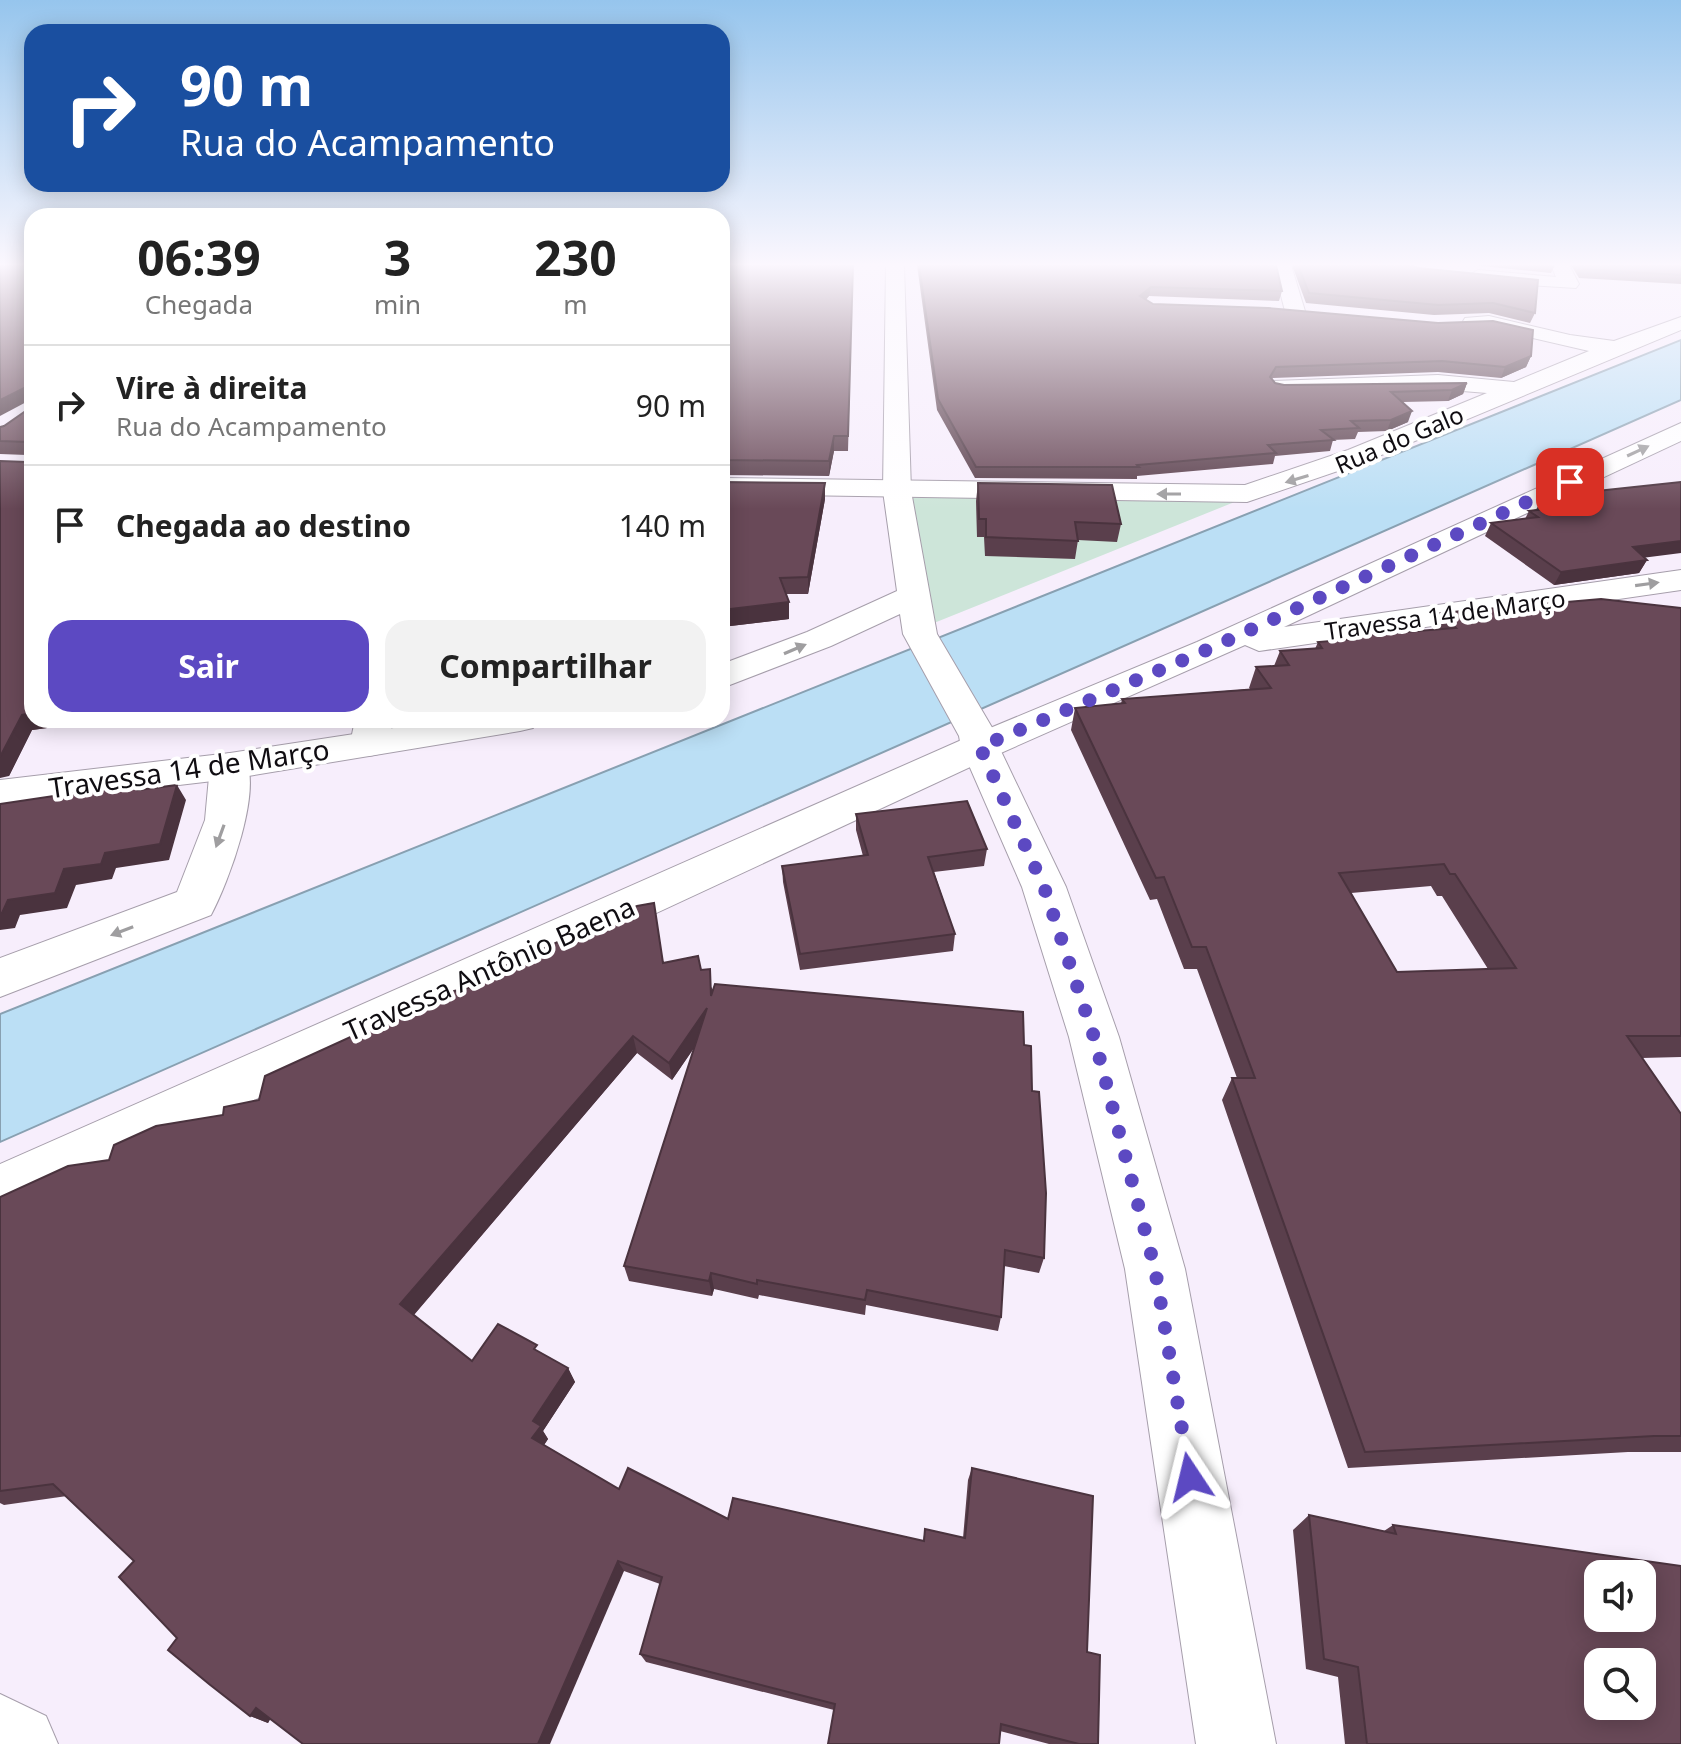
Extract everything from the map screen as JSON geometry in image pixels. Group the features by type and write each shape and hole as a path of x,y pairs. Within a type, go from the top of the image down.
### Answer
{"street":[{"path":"896,346 898,496 920,634 979,741 1044,887 1094,1037 1155,1269 1236,1744"},
{"path":"1603,346 1615,348"},
{"name":"Rua do Galo","path":"898,496 1247,494 1328,469 1619,346"},
{"path":"1281,386 1433,374 1521,388"},
{"path":"1209,649 1681,431"},
{"path":"730,486 898,496"},
{"path":"730,496 898,496"},
{"name":"Travessa 14 de Março","path":"1209,649 1681,580"},
{"path":"730,674 819,639 914,595"},
{"path":"1534,600 1652,614"},
{"name":"Travessa Antônio Baena","path":"0,1192 979,741 1209,649"},
{"name":"Travessa 14 de Março","path":"0,793 230,766 372,732 421,728"},
{"path":"0,978 195,903 226,820 230,766"},
{"path":"0,1734 18,1744"}],"green space":[{"path":"891,489 1237,501 924,627"}],"water":[{"path":"1665,346 1681,346 1681,400 0,1142 0,1014 713,728 730,728 730,721"}],"building":[{"path":"0,346 24,346 24,388 0,400"},
{"path":"730,346 851,346 848,436 834,436 829,461 730,460"},
{"path":"931,346 1532,346 1531,356 1505,367 1442,361 1276,367 1270,377 1275,383 1284,385 1467,383 1452,390 1391,392 1412,411 1391,420 1351,421 1359,428 1321,430 1334,440 1268,445 1276,453 1137,465 1139,467 976,467 938,399"},
{"path":"24,412 24,442 0,441 0,427"},
{"path":"0,461 24,462 24,715 0,757"},
{"path":"730,482 825,483 808,577 780,578 789,602 730,609"},
{"path":"1681,482 1681,541 1633,547 1647,560 1561,572 1491,523 1538,517 1529,511 1553,508 1541,500 1550,496"},
{"path":"978,483 1112,485 1121,524 1075,522 1078,541 986,537 986,519 979,519"},
{"path":"1601,599 1681,608 1681,1036 1627,1036 1681,1114 1681,1436 1365,1452 1232,1078 1255,1078 1206,947 1192,947 1164,877 1156,878 1075,708 1125,703 1122,699 1271,688 1256,667 1289,665 1280,651 1322,648 1318,642 1355,639 1353,636 1456,628 1440,613","holes":["1444,864 1450,874 1455,874 1516,968 1397,972 1339,873"]},
{"path":"141,783 138,790 177,785 160,844 105,853 101,864 64,869 55,893 8,900 0,913 0,804"},
{"path":"967,801 987,849 928,857 955,934 800,954 782,866 868,855 856,814"},
{"path":"654,903 663,963 698,956 701,970 710,969 711,996 715,984 1023,1012 1024,1045 1031,1046 1032,1091 1039,1092 1046,1193 1044,1258 1005,1250 1001,1317 867,1290 865,1300 757,1280 757,1284 711,1273 709,1281 624,1266 707,1008 669,1063 633,1036 400,1304 472,1361 498,1324 537,1345 534,1349 568,1368 533,1421 541,1426 532,1438 619,1489 628,1468 728,1519 733,1498 924,1541 925,1529 965,1538 972,1468 1093,1496 1087,1652 1100,1655 1098,1744 1079,1744 1001,1724 999,1744 828,1744 835,1704 640,1654 662,1577 618,1561 538,1744 303,1744 256,1708 250,1716 168,1650 177,1638 119,1577 134,1561 53,1484 0,1491 0,1197 68,1166 109,1160 114,1145 156,1126 223,1115 224,1107 259,1100 265,1076 449,992 483,985 483,976 595,925 611,923 610,918 637,906"},
{"path":"1309,1515 1396,1534 1393,1525 1639,1560 1584,1560 1584,1632 1656,1632 1656,1562 1681,1566 1681,1744 1367,1744 1358,1667 1324,1659"}],"route":[{"path":"1190,1477 1155,1269 1094,1037 1044,887 980,747 1209,649 1570,482"}]}
